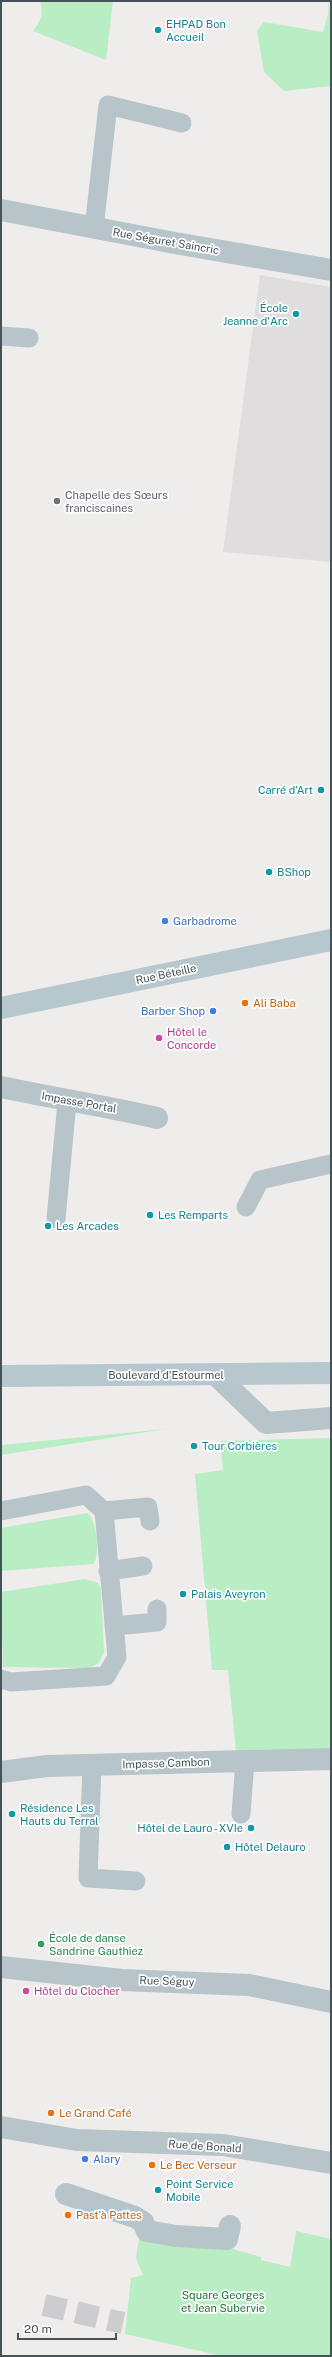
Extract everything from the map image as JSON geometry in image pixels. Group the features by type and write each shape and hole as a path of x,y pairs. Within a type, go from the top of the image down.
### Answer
{"main road":[{"name":"Rue Béteille","path":"1,1008 331,940"},
{"name":"Boulevard d'Estourmel","path":"1,1376 331,1373"}],"street":[{"name":"Rue Séguret Saincric","path":"1,210 331,270"},
{"name":"Impasse Portal","path":"1,1087 67,1102 109,1107 157,1118"},
{"path":"216,1375 266,1424 331,1418"},
{"name":"Impasse Cambon","path":"1,1772 46,1766 331,1759"},
{"name":"Rue Séguy","path":"1,1967 122,1980 249,1985 331,2001"},
{"name":"Rue de Bonald","path":"1,2127 77,2140 223,2145 331,2163"},
{"path":"66,2194 135,2217 143,2222 147,2231 176,2236 227,2239 230,2226"}],"lane":[{"path":"94,228 108,105 182,123"},
{"path":"1,336 29,338"},
{"path":"56,1219 67,1102"},
{"path":"246,1207 260,1180 331,1164"},
{"path":"1,1511 86,1495 104,1511 108,1571 117,1658 106,1676 11,1682 1,1679"},
{"path":"104,1511 148,1507 150,1521"},
{"path":"108,1571 144,1566"},
{"path":"114,1626 157,1622 157,1609"},
{"path":"241,1814 245,1761"},
{"path":"92,1765 88,1878 136,1881"}],"shaded area":[{"path":"260,275 331,287 331,562 223,552"}],"green space":[{"path":"40,1 113,1 106,60 33,31 41,17 42,9"},
{"path":"329,1 331,1 331,86 284,91 264,72 257,31 264,22 323,32 328,14"},
{"path":"166,1429 1,1455 1,1445"},
{"path":"331,1438 331,1750 236,1751 228,1670 212,1670 195,1474 223,1470 220,1441"},
{"path":"87,1513 93,1523 97,1538 97,1553 93,1564 1,1571 1,1528"},
{"path":"85,1579 98,1583 101,1589 104,1653 99,1663 89,1668 3,1667 1,1592"},
{"name":"Square Georges et Jean Subervie","path":"296,2231 331,2239 331,2356 222,2356 125,2334 131,2278 143,2275 136,2258 140,2232 233,2249 261,2257 261,2260 290,2267"}],"tunnel":[{"path":"44,2305 123,2323"}],"place":[{"name":"EHPAD Bon Accueil","path":"158,30"},
{"name":"École Jeanne d'Arc","path":"296,314"},
{"name":"Chapelle des Sœurs franciscaines","path":"57,501"},
{"name":"Carré d’Art","path":"321,790"},
{"name":"BShop","path":"269,872"},
{"name":"Garbadrome","path":"165,921"},
{"name":"Ali Baba","path":"245,1003"},
{"name":"Barber Shop","path":"213,1011"},
{"name":"Hôtel le Concorde","path":"159,1038"},
{"name":"Les Remparts","path":"150,1215"},
{"name":"Les Arcades","path":"48,1226"},
{"name":"Tour Corbières","path":"194,1446"},
{"name":"Palais Aveyron","path":"183,1594"},
{"name":"Résidence Les Hauts du Terral","path":"12,1814"},
{"name":"Hôtel de Lauro - XVIe","path":"251,1828"},
{"name":"Hôtel Delauro","path":"227,1847"},
{"name":"École de danse Sandrine Gauthiez","path":"41,1944"},
{"name":"Hôtel du Clocher","path":"26,1991"},
{"name":"Le Grand Café","path":"51,2113"},
{"name":"Alary","path":"85,2159"},
{"name":"Le Bec Verseur","path":"152,2165"},
{"name":"Point Service Mobile","path":"158,2190"},
{"name":"Past'à Pattes","path":"68,2215"}]}
